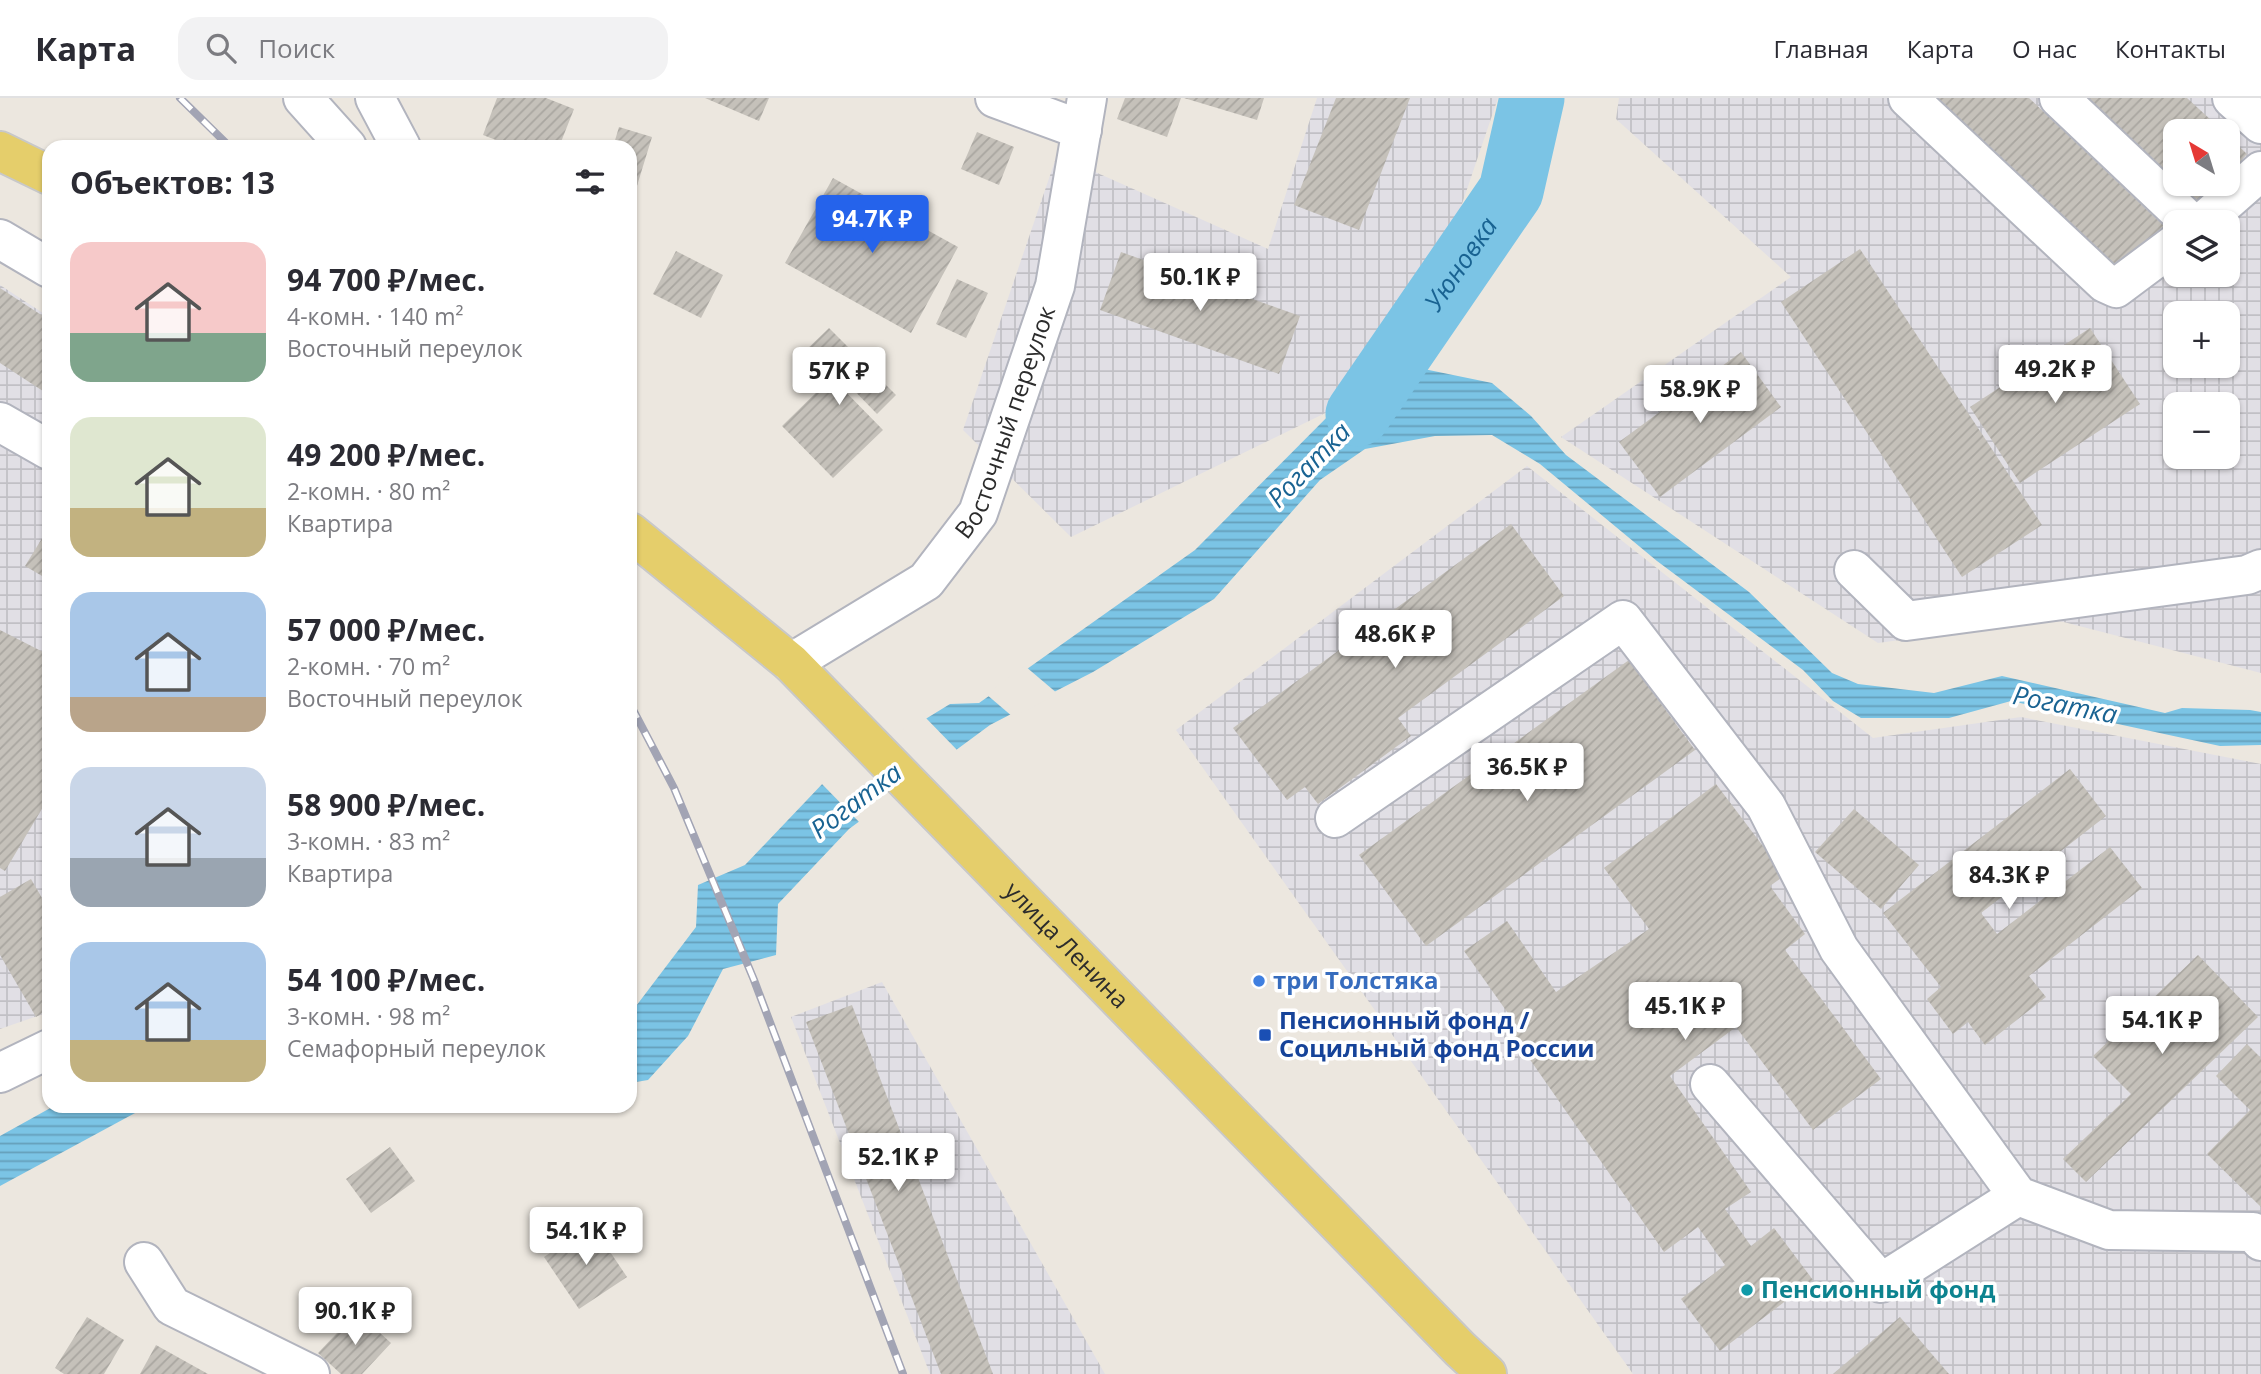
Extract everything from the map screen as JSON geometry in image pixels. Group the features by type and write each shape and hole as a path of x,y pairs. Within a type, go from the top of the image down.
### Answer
{"main road":[{"path":"0,151 42,172"},
{"name":"улица Ленина","path":"637,538 791,663 1487,1374"}],"street":[{"path":"303,98 341,140"},
{"path":"375,98 397,140"},
{"path":"995,98 1085,114"},
{"path":"1908,98 2105,284 2116,288 2163,253"},
{"path":"2059,98 2177,210"},
{"path":"2232,98 2261,124"},
{"name":"Восточный переулок","path":"791,663 926,581 978,513 1055,286 1085,114"},
{"path":"2217,210 2261,171"},
{"path":"0,239 42,264"},
{"path":"0,422 42,446"},
{"path":"1854,570 1906,621 2247,575 2261,569"},
{"path":"1335,818 1623,620 1766,806 1839,949 2018,1196 2109,1230 2253,1232 2261,1241"},
{"path":"0,1073 42,1052"},
{"path":"1710,1084 1881,1283 2018,1196"},
{"path":"144,1262 172,1306 310,1374"}],"shaded area":[{"path":"1317,98 1498,98 1446,251 1350,401 1071,537 963,430 1057,155 1268,249"},
{"path":"1619,98 2261,98 2261,673 2052,619 1878,643 1561,437 1791,277 1616,119"},
{"path":"0,285 42,312 42,1014 0,1029"},
{"path":"1527,466 1873,738 2021,717 2261,764 2261,1374 1633,1374 1176,730"},
{"path":"882,982 1105,1374 930,1374 791,1017"}],"water":[{"name":"Рогатка","path":"1419,368 1492,383 1531,416 1566,455 1749,592 1832,673 1858,684 1934,693 2002,676 2165,713 2182,708 2250,710 2261,712 2261,745 2220,746 2011,701 1949,718 1861,718 1833,701 1803,670 1657,561 1540,464 1492,435 1435,436 1365,449 1320,480 1214,599 1093,672 990,725 849,829 778,904 776,955 723,969 688,1036 648,1080 637,1082 637,1005 696,927 698,885 745,865 826,780 950,704 979,703 1195,550 1364,380"},
{"path":"42,1113 135,1113 0,1186 0,1136"}],"pier":[{"path":"1025,666 1058,694 1013,717 986,694"},
{"path":"924,716 959,752 861,824 820,782"}],"building":[{"path":"497,98 546,98 574,109 562,140 496,140 483,135"},
{"path":"705,98 769,98 759,121"},
{"path":"1125,98 1181,98 1167,137 1117,119"},
{"path":"1184,98 1264,98 1257,120"},
{"path":"1336,98 1410,98 1359,230 1294,205"},
{"path":"1932,98 2029,98 2163,225 2119,274"},
{"path":"2088,98 2187,98 2210,119 2163,119 2163,169"},
{"path":"619,127 652,137 637,186 637,140 615,140"},
{"path":"977,132 1014,147 999,185 961,169"},
{"path":"2240,147 2247,154 2240,162"},
{"path":"833,178 958,247 911,333 785,263"},
{"path":"2192,196 2209,196 2201,204"},
{"path":"1860,249 2042,525 1962,577 1781,302"},
{"path":"676,251 723,275 701,318 653,294"},
{"path":"1121,252 1300,316 1279,374 1100,310"},
{"path":"957,279 988,293 966,338 936,324"},
{"path":"0,288 42,315 42,390 0,363"},
{"path":"829,328 896,395 877,414 841,377 836,382 883,430 833,478 782,426 831,378 804,352"},
{"path":"2090,328 2140,404 2020,483 1970,407"},
{"path":"1741,352 1781,407 1660,497 1619,442"},
{"path":"1511,524 1564,596 1398,718 1411,736 1318,804 1305,787 1287,800 1233,728"},
{"path":"42,538 42,576 25,566"},
{"path":"0,630 42,651 42,809 5,871 0,868"},
{"path":"1629,660 1695,750 1426,946 1359,855"},
{"path":"2070,769 2106,816 1981,913 1997,934 2110,847 2142,888 2029,976 2046,997 1985,1045 1968,1022 1953,1034 1927,999 1941,987 1883,913"},
{"path":"1716,784 1785,875 1770,886 1805,934 1785,950 1881,1079 1813,1130 1736,1027 1670,1076 1751,1192 1725,1209 1751,1246 1774,1228 1813,1280 1720,1351 1681,1299 1725,1265 1698,1227 1664,1252 1510,1031 1517,1026 1464,951 1507,921 1556,992 1649,929 1604,868"},
{"path":"1854,809 1919,865 1881,909 1815,852"},
{"path":"31,879 42,898 42,1013 36,1017 0,955 0,897"},
{"path":"2198,955 2258,1017 2086,1182 2063,1159 2131,1094 2093,1056"},
{"path":"852,1005 993,1374 941,1374 806,1022"},
{"path":"2247,1044 2261,1058 2261,1207 2207,1154 2250,1110 2216,1076"},
{"path":"390,1147 415,1181 371,1213 346,1179"},
{"path":"592,1225 627,1277 579,1309 544,1257"},
{"path":"357,1312 391,1343 362,1374 341,1374 318,1353"},
{"path":"87,1317 124,1340 104,1374 64,1374 55,1368"},
{"path":"1900,1317 1949,1374 1833,1374"},
{"path":"156,1345 208,1374 140,1374"}],"waterway":[{"name":"Уюновка","path":"1358,414 1511,191 1532,98"}],"railway":[{"path":"180,98 223,140"},
{"path":"637,717 674,788 754,980 903,1374"}],"place":[{"name":"три Толстяка","path":"1259,981"},
{"name":"Пенсионный фонд / Социльный фонд России","path":"1265,1035"},
{"name":"Пенсионный фонд","path":"1747,1290"}]}
